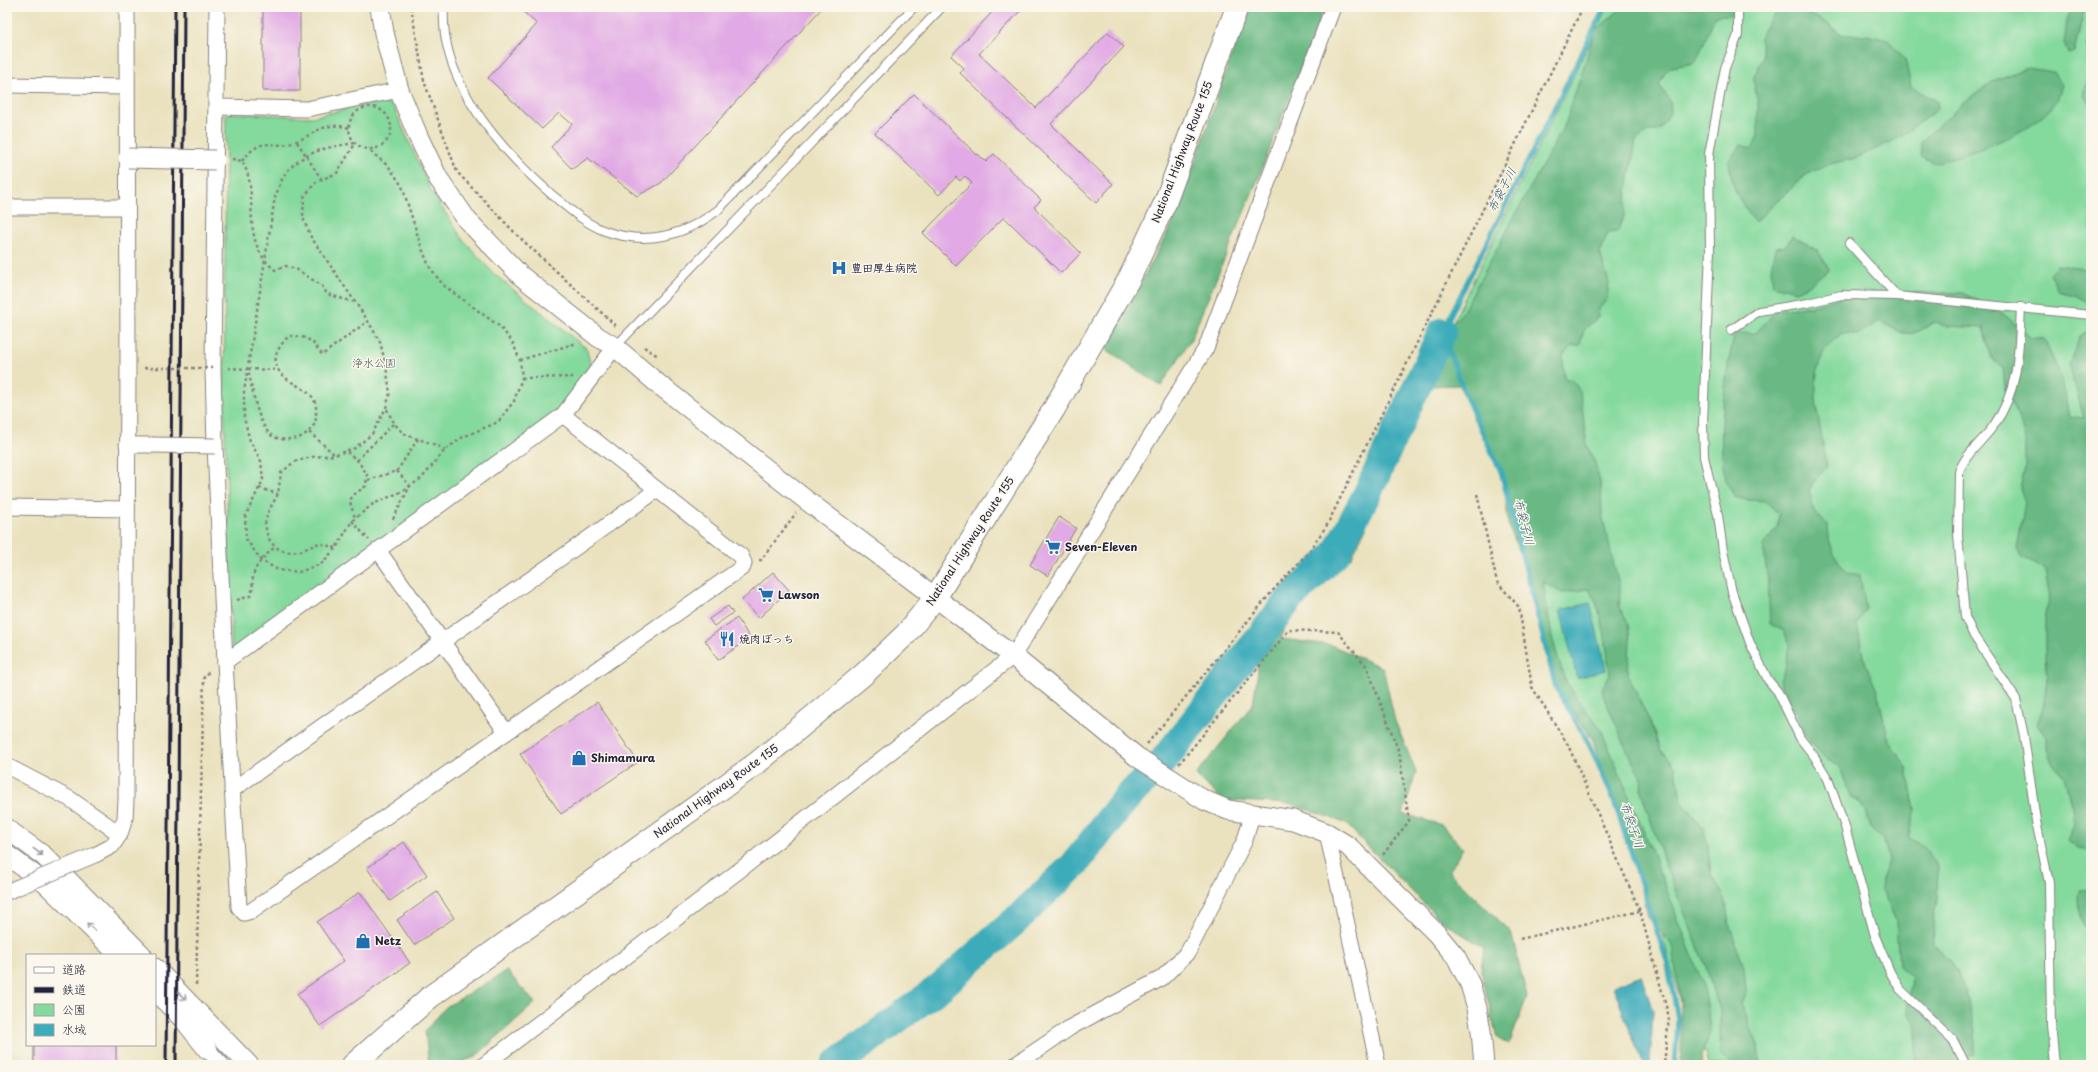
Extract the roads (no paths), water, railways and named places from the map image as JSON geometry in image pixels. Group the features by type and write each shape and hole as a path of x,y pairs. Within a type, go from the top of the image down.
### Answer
{"highway":[{"name":"National Highway Route 155","path":"353,1065 430,997 757,763 864,674 906,634 935,598 1054,409 1129,279 1165,202 1237,7"}],"street":[{"path":"12,890 97,854 112,846 120,834 125,818 128,158 126,87 127,7"},
{"path":"217,7 213,368 215,446 223,601 224,662 239,907 244,913 251,910 740,570 744,563 741,556 563,415"},
{"path":"380,7 384,33 399,90 418,136 438,178 467,220 521,276 598,336 621,341 656,383 806,500 1012,656 1137,757 1204,800 1228,810 1252,815 1293,820 1327,833 1348,846 1436,933 1456,957 1470,984 1477,1008 1484,1065"},
{"path":"484,1065 749,863 1012,656 1206,348 1333,7"},
{"path":"7,85 126,87"},
{"path":"217,107 307,109 399,90"},
{"path":"128,158 216,160"},
{"path":"7,207 127,207"},
{"path":"224,662 563,415 621,341"},
{"path":"127,445 215,446"},
{"path":"232,790 441,641 657,490"},
{"path":"7,507 127,509"},
{"path":"378,550 506,732"},
{"path":"7,766 70,800 120,834"},
{"path":"1015,1065 1071,1027 1162,978 1188,952 1246,840 1252,815"},
{"path":"7,829 44,856 141,954"},
{"path":"1327,833 1378,1065"},
{"path":"7,855 46,883 118,954"},
{"path":"156,969 249,1065"},
{"path":"156,992 184,1020 222,1065"}],"lane":[{"path":"444,7 446,40 452,64 460,82 478,114 520,164 572,212 594,225 622,235 648,238 683,232 718,210 914,7"},
{"path":"621,341 942,7"},
{"path":"1738,7 1738,35 1725,68 1709,154 1710,250 1703,423 1704,457 1718,515 1723,551 1732,592 1750,643 1768,680 1778,692 1800,738 1814,756 1828,779 1845,827 1875,936 1890,972 1900,989 1953,1040 1966,1065"},
{"path":"1849,243 1897,296"},
{"path":"1731,330 1759,311 1808,303 1841,295 1897,296 2091,315"},
{"path":"2020,307 2019,347 2016,375 2007,403 1995,425 1962,462 1959,472 1958,535 1965,617 1974,636 2016,699 2024,736 2036,821 2049,883 2051,1025 2055,1065"}],"water":[{"path":"1590,603 1606,670 1577,678 1560,610"},
{"path":"1641,975 1653,1011 1650,1065 1643,1065 1613,986"}],"waterway":[{"name":"布袋子川","path":"1605,7 1442,332 1466,397 1501,472 1556,688 1588,742 1612,795 1667,962 1678,1019 1675,1065"},
{"path":"835,1065 939,988 1015,921 1074,865 1123,802 1164,760 1288,601 1336,553 1368,492 1442,332"}],"railway":[{"path":"166,1065 175,7"},
{"path":"176,1065 184,7"}],"place":[{"name":"豊田厚生病院","path":"839,268"},
{"name":"Seven-Eleven","path":"1053,547"},
{"name":"Lawson","path":"766,595"},
{"name":"焼肉ぼっち","path":"727,639"},
{"name":"Shimamura","path":"579,758"},
{"name":"Netz","path":"363,941"}],"park label":[{"name":"浄水公園","path":"374,363"}]}
